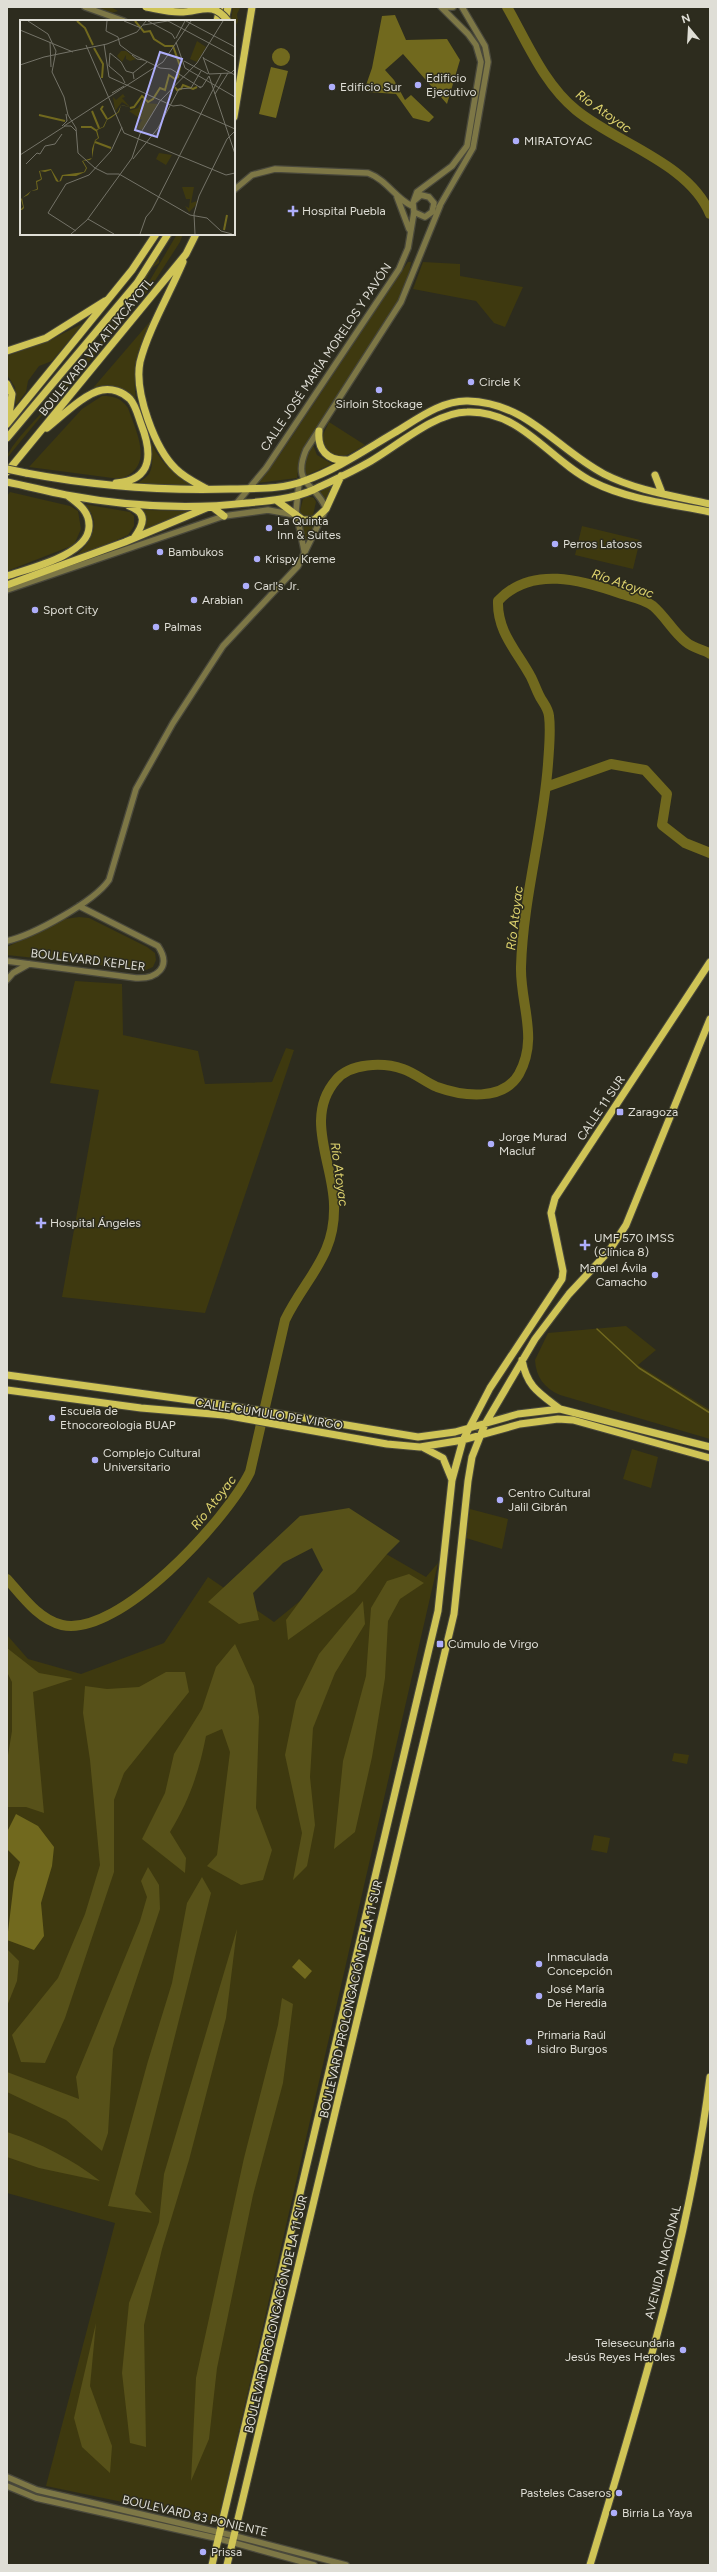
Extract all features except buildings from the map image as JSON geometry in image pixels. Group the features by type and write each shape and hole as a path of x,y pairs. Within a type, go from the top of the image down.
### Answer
{"main road":[{"path":"146,7 182,12 207,8 220,11 226,20"},
{"path":"217,20 220,7"},
{"path":"227,20 228,7"},
{"path":"235,111 252,7"},
{"path":"7,424 110,298 155,235"},
{"name":"BOULEVARD VÍA ATLIXCÁYOTL","path":"7,438 137,283 167,235"},
{"name":"BOULEVARD VÍA ATLIXCÁYOTL","path":"7,470 36,437 186,254 196,235"},
{"path":"186,254 146,343 140,364 140,383 149,420 158,443 167,459 176,470 209,490"},
{"path":"7,351 46,338 110,298"},
{"path":"7,384 12,394 7,424"},
{"path":"36,437 93,393 113,390 130,400 148,445 149,458 146,466 133,479 125,482 78,483"},
{"path":"7,470 78,483 144,488 209,490 275,488 302,482 329,471 435,410 465,401 487,402 522,414 585,463 607,475 627,484 710,504"},
{"path":"7,482 66,495 124,504 212,506 276,500 299,495 312,490 370,462 432,423 465,412 474,412 490,414 518,426 563,463 596,483 638,497 710,512"},
{"path":"319,431 320,447 331,458 338,461 354,457"},
{"path":"655,475 662,493"},
{"path":"276,500 297,516 311,521 318,518 326,509 341,476"},
{"path":"7,576 72,552 86,540 90,524 86,512 80,504 66,495"},
{"path":"124,504 136,508 141,515 142,526 134,538"},
{"path":"212,506 224,516"},
{"path":"7,585 134,538 212,506"},
{"name":"CALLE 11 SUR","path":"463,1440 467,1429 490,1388 562,1279 563,1271 551,1213 554,1198 710,962"},
{"path":"480,1435 502,1392 522,1360 569,1294 609,1250 626,1225 710,1020"},
{"path":"522,1360 525,1375 531,1386 560,1408 710,1447"},
{"name":"CALLE CÚMULO DE VIRGO","path":"7,1375 314,1418 418,1437 467,1429 518,1414 560,1408"},
{"path":"45,1395 67,1393 70,1384"},
{"path":"490,1388 502,1392"},
{"name":"CALLE CÚMULO DE VIRGO","path":"7,1390 141,1408 224,1415 388,1444 420,1447 463,1440 520,1424 558,1418 573,1420 710,1458"},
{"name":"BOULEVARD PROLONGACIÓN DE LA 11 SUR","path":"227,2565 454,1614 468,1481 472,1457 480,1435"},
{"name":"BOULEVARD PROLONGACIÓN DE LA 11 SUR","path":"212,2565 438,1611 452,1480 463,1440"},
{"path":"420,1447 437,1453 443,1458 452,1480"},
{"name":"AVENIDA NACIONAL","path":"590,2565 669,2289 694,2183 710,2076"}],"street":[{"path":"85,7 121,20"},
{"path":"442,7 453,7"},
{"name":"CALLE JOSÉ MARÍA MORELOS Y PAVÓN","path":"236,504 266,468 399,269 408,248 413,206 420,189 452,166 467,146 481,62 476,45 468,34 442,7"},
{"path":"305,555 296,505 302,482 302,459 306,450 401,302 440,206 473,148 488,62 485,46 462,7"},
{"path":"235,189 252,175 275,169 368,173 378,177 397,197 413,206 421,217 440,206"},
{"path":"413,206 421,195 429,196 434,203 434,220"},
{"path":"397,197 410,231"},
{"path":"79,906 98,892 109,880 141,778 193,690 223,646 291,574 305,555 326,509 322,499 302,482"},
{"path":"7,590 224,516 268,510 297,516"},
{"name":"BOULEVARD KEPLER","path":"7,941 38,929 79,906 158,946 163,957 163,964 158,973 150,978 136,978 7,961"},
{"path":"7,980 13,973 29,964"},
{"name":"BOULEVARD 83 PONIENTE","path":"7,2477 38,2490 219,2536"},
{"name":"BOULEVARD 83 PONIENTE","path":"7,2486 36,2498 234,2539 346,2565"},
{"name":"BOULEVARD 83 PONIENTE","path":"234,2539 314,2565"}],"shaded area":[{"path":"97,7 111,7 118,11 112,13"},
{"path":"233,7 240,8 237,14 238,22 235,26 235,20 231,20"},
{"path":"395,15 406,40 447,39 460,60 447,104 403,54 385,70 394,80 405,100 411,95 434,117 429,122 413,118 396,94 368,92 365,88 372,68 382,16"},
{"path":"281,48 287,51 290,57 287,63 281,66 275,63 272,57 275,51"},
{"path":"271,67 288,71 276,118 259,114"},
{"path":"176,235 183,235 180,242 147,293 139,299"},
{"path":"159,258 159,263 152,268 135,300 125,306 94,342"},
{"path":"408,262 411,262 408,279 397,304 301,452 297,478 257,483 279,456"},
{"path":"423,262 460,264 460,276 523,287 505,327 494,323 476,301 413,289"},
{"path":"160,310 143,348 136,372 136,397 141,418 132,398 104,386 93,388"},
{"path":"127,316 61,395 61,389 117,322"},
{"path":"84,323 52,361 39,366 28,381 26,392 16,405 15,387 7,375 7,356 50,340"},
{"path":"102,396 117,398 128,408 139,439 140,449 140,458 137,466 131,474 120,479 29,467 82,409"},
{"path":"52,403 7,458 19,438"},
{"path":"141,418 144,425 148,436 142,423"},
{"path":"329,422 365,445 344,456 334,456 329,453 321,439"},
{"path":"148,436 161,459 172,471 198,486 137,484 149,474 152,466 151,447"},
{"path":"313,445 317,455 332,464 305,476 305,459"},
{"path":"336,483 327,500 318,494 318,493"},
{"path":"10,492 70,506 78,511 81,529 74,545 7,571 7,496"},
{"path":"308,496 314,498 316,502 313,515 307,518 301,515 300,511 303,499"},
{"path":"83,504 130,512 134,516 134,526 128,535 73,559 85,547 93,533 93,518 90,511"},
{"path":"142,510 196,511 143,532 145,521"},
{"path":"318,523 305,550 302,527"},
{"path":"582,526 640,540 633,569 575,555"},
{"path":"79,917 89,918 147,947 155,953 156,960 153,967 146,970 7,955 7,947 65,919"},
{"path":"75,981 122,984 123,1035 198,1051 205,1084 272,1082 286,1048 294,1050 205,1313 62,1297 99,1090 50,1083"},
{"path":"626,1326 656,1350 638,1365 710,1410 710,1439 560,1395 549,1389 539,1377 535,1360 548,1333"},
{"path":"632,1449 658,1457 651,1488 623,1479"},
{"path":"349,1508 400,1541 355,1592 288,1640 286,1620 323,1570 312,1548 283,1563 253,1593 259,1620 239,1624 208,1602 300,1516"},
{"path":"470,1509 508,1519 502,1549 466,1538"},
{"path":"374,1547 426,1577 438,1563 218,2522 46,2486 115,2223 7,2193 7,1635 28,1659 81,1674 164,1643 208,1577 274,1622 332,1575"},
{"path":"409,1574 424,1583 400,1599 388,1621 385,1678 372,1757 355,1832 334,1849 343,1761 366,1676 371,1608 387,1581"},
{"path":"363,1601 365,1624 335,1673 313,1728 310,1777 315,1825 307,1866 293,1880 302,1833 285,1755 296,1701 319,1654"},
{"path":"235,1644 254,1686 259,1717 256,1808 272,1850 263,1880 241,1885 207,1866 217,1855 230,1752 222,1729 206,1736 200,1762 188,1797 170,1832 186,1858 185,1873 142,1839 165,1793 174,1754 202,1709 216,1667"},
{"path":"7,1648 39,1673 73,1679 33,1692 44,1813 26,1807 7,1807 7,1761 12,1731 12,1682 7,1672"},
{"path":"166,1672 185,1672 189,1692 124,1773 114,1800 114,1872 65,2018 45,2063 21,2062 12,2035 58,1978 85,1914 100,1865 90,1760 83,1713 85,1686 107,1689 139,1687"},
{"path":"674,1753 689,1755 687,1764 672,1761"},
{"path":"16,1814 38,1826 54,1847 52,1866 41,1903 44,1936 34,1950 7,1940 14,1882 20,1862 7,1849 7,1832"},
{"path":"594,1835 610,1838 607,1853 591,1850"},
{"path":"148,1867 159,1885 160,1909 113,2049 108,2133 102,2151 66,2120 7,2092 7,2072 79,2099 76,2077 140,1921 147,1897 141,1881"},
{"path":"202,1877 211,1893 135,2194 152,2213 108,2206 148,2061 172,1983 187,1903"},
{"path":"237,1929 226,2018 189,2160 162,2249 144,2325 146,2447 130,2443 122,2373 129,2303 159,2222 164,2174"},
{"path":"7,1949 19,1961 17,1981 7,2006"},
{"path":"299,1959 312,1971 305,1979 292,1967"},
{"path":"282,1998 293,2004 283,2083 253,2195 217,2368 209,2439 191,2481 196,2378 244,2158 278,2025"},
{"path":"7,2132 32,2141 55,2152 100,2181 39,2168 7,2157"},
{"path":"96,2323 90,2386 112,2446 110,2473 82,2447 74,2418"}],"waterway":[{"name":"Río Atoyac","path":"507,7 545,75 565,100 592,122 669,167 686,181 700,196 710,214"},
{"name":"Río Atoyac","path":"7,1579 25,1600 38,1613 46,1618 62,1625 86,1624 112,1613 140,1595 169,1571 219,1518 238,1493 250,1472 285,1320 318,1265 330,1238 334,1204 321,1125 322,1109 327,1094 342,1074 358,1067 386,1065 403,1069 437,1087 458,1093 470,1094 493,1093 503,1089 512,1083 519,1074 525,1061 528,1047 527,1021 521,981 525,916 542,815 548,764 550,722 547,710 531,677 504,632 498,601 511,590 526,583 541,579 557,579 590,584 638,598 653,606 677,634 686,642 710,654"},
{"name":"Río Atoyac","path":"546,787 611,764 645,770 667,794 662,825 685,843 710,853"},
{"path":"597,1329 639,1368 710,1413"}],"place":[{"name":"Edificio Ejecutivo","path":"418,85"},
{"name":"Edificio Sur","path":"332,87"},
{"name":"MIRATOYAC","path":"516,141"},
{"name":"Hospital Puebla","path":"293,211"},
{"name":"Circle K","path":"471,382"},
{"name":"Sirloin Stockage","path":"379,390"},
{"name":"La Quinta Inn & Suites","path":"269,528"},
{"name":"Perros Latosos","path":"555,544"},
{"name":"Bambukos","path":"160,552"},
{"name":"Krispy Kreme","path":"257,559"},
{"name":"Carl's Jr.","path":"246,586"},
{"name":"Arabian","path":"194,600"},
{"name":"Sport City","path":"35,610"},
{"name":"Palmas","path":"156,627"},
{"name":"Zaragoza","path":"620,1112"},
{"name":"Jorge Murad Macluf","path":"491,1144"},
{"name":"Hospital Ángeles","path":"41,1223"},
{"name":"UMF 570 IMSS (Clínica 8)","path":"585,1245"},
{"name":"Manuel Ávila Camacho","path":"655,1275"},
{"name":"Escuela de Etnocoreologia BUAP","path":"52,1418"},
{"name":"Complejo Cultural Universitario","path":"95,1460"},
{"name":"Centro Cultural Jalil Gibrán","path":"500,1500"},
{"name":"Cúmulo de Virgo","path":"440,1644"},
{"name":"Inmaculada Concepción","path":"539,1964"},
{"name":"José María De Heredia","path":"539,1996"},
{"name":"Primaria Raúl Isidro Burgos","path":"529,2042"},
{"name":"Telesecundaria Jesús Reyes Heroles","path":"683,2350"},
{"name":"Pasteles Caseros","path":"619,2493"},
{"name":"Birria La Yaya","path":"614,2513"},
{"name":"Prissa","path":"203,2552"}]}
